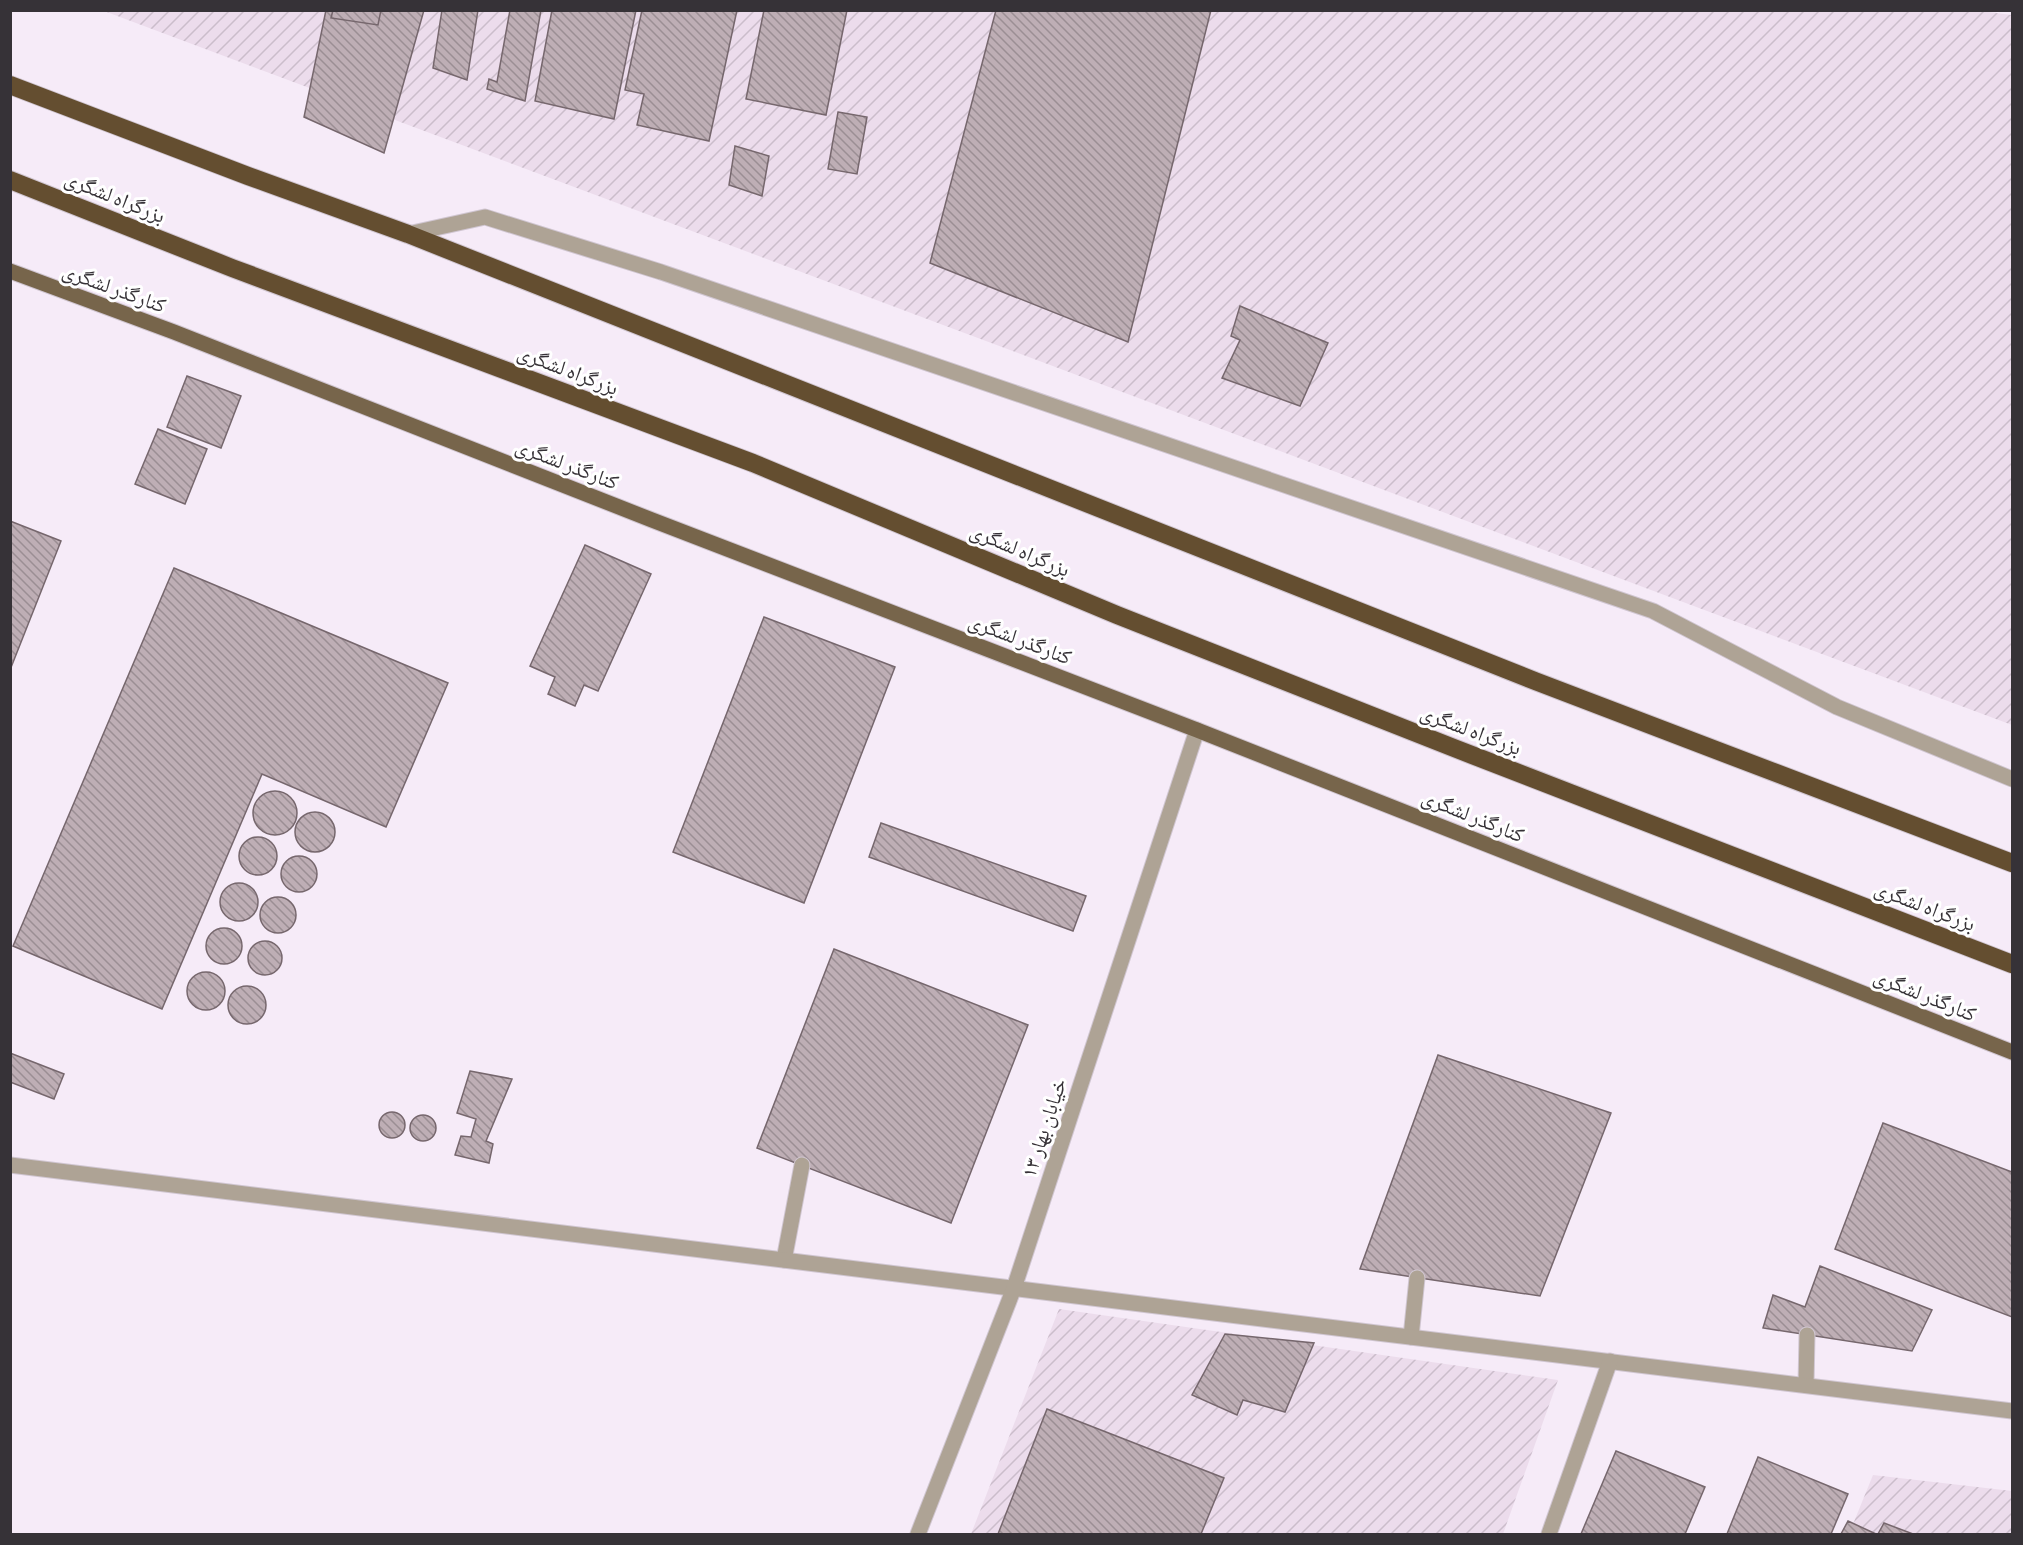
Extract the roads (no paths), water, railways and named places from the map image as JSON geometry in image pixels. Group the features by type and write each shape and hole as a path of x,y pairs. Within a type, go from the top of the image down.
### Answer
{"highway":[{"path":"10,85 408,234 1524,676 2013,863"},
{"name":"بزرگراه لشگری","path":"10,180 232,268 753,463 1117,615 2013,964"}],"main road":[{"name":"کنارگذر لشگری","path":"10,271 174,332 652,520 1197,730 2013,1052"}],"street":[{"path":"408,234 485,217 661,272 1653,611 1837,707 2013,779"},
{"name":"خیابان بهار ۱۳","path":"918,1534 1014,1288 1197,730"},
{"path":"10,1165 2013,1411"},
{"path":"784,1260 802,1165"},
{"path":"1411,1337 1417,1278"},
{"path":"1806,1385 1807,1335"},
{"path":"1549,1534 1611,1361"}]}
